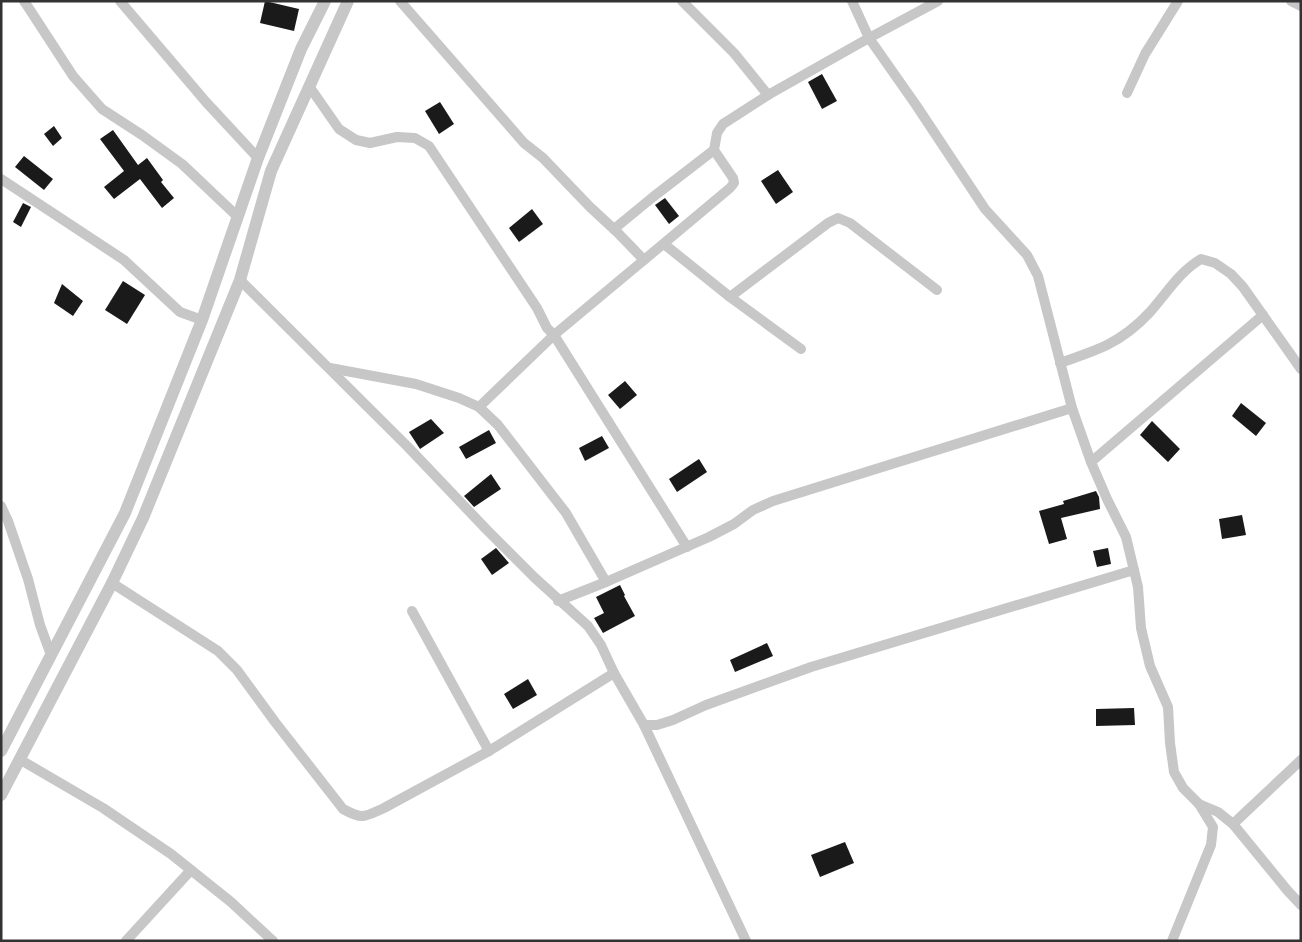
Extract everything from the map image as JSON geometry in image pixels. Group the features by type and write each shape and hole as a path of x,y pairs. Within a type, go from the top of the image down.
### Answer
{"street":[{"path":"24,1 73,76 102,108 182,164 238,218"},
{"path":"120,1 206,102 258,158"},
{"path":"1,751 125,512 202,320 258,158 301,48 325,1"},
{"path":"1,795 112,583 143,518 240,280 272,171 348,1"},
{"path":"400,1 524,143 543,158 644,260"},
{"path":"682,1 734,53 768,95"},
{"path":"852,1 869,38 985,209 1027,255 1038,276 1072,408 1091,462 1126,537 1138,587 1143,638 1150,666 1168,707 1174,772 1183,788 1200,804 1213,827 1212,845 1172,941"},
{"path":"614,229 714,150 717,133 723,124 768,95 938,1"},
{"path":"1127,93 1145,54 1178,1"},
{"path":"1291,1 1301,6"},
{"path":"309,86 339,129 356,140 370,143 396,137 415,138 430,146 554,335 687,547"},
{"path":"479,407 554,335 730,188 734,183 733,178 714,150"},
{"path":"1,179 124,260 180,312 202,320"},
{"path":"730,297 828,223 838,218 850,223 937,290"},
{"path":"664,244 730,297 801,349"},
{"path":"1060,363 1107,345 1131,330 1150,312 1190,265 1201,259 1215,263 1231,274 1243,287 1301,369"},
{"path":"240,280 407,446 486,530 558,600 588,626 601,645 614,673 644,725 746,941"},
{"path":"1091,462 1263,316"},
{"path":"329,368 416,384 459,398 479,407 498,425 566,514 606,582"},
{"path":"558,600 606,582 687,547 734,524 753,510 773,501 1072,408"},
{"path":"1,506 28,578 40,625 52,654"},
{"path":"644,725 657,725 674,720 706,705 811,667 1134,570"},
{"path":"112,583 218,651 237,670 343,809 357,817 369,815 384,808 489,751 614,673"},
{"path":"412,611 489,751"},
{"path":"19,759 102,808 171,854 231,902 269,939"},
{"path":"1233,824 1301,760"},
{"path":"1200,804 1218,812 1233,824 1301,905"},
{"path":"126,941 191,870"}],"building":[{"path":"265,1 299,9 294,31 260,23"},
{"path":"822,74 837,101 822,109 808,82"},
{"path":"440,102 454,124 439,134 425,111"},
{"path":"54,126 62,138 53,146 44,134"},
{"path":"113,130 138,165 147,158 163,180 161,182 174,198 162,208 140,179 114,199 104,187 124,171 100,139"},
{"path":"24,156 53,179 44,190 15,167"},
{"path":"778,170 793,192 776,204 761,181"},
{"path":"665,198 679,216 669,224 655,205"},
{"path":"23,203 31,207 21,227 13,222"},
{"path":"532,209 543,224 519,242 509,228"},
{"path":"123,281 145,295 127,324 105,310"},
{"path":"62,284 83,301 73,316 54,303"},
{"path":"625,381 637,395 620,409 608,395"},
{"path":"1241,403 1266,423 1256,436 1232,416"},
{"path":"431,419 444,433 420,449 409,432"},
{"path":"1152,421 1180,449 1168,462 1140,435"},
{"path":"489,430 496,443 466,459 459,447"},
{"path":"602,436 609,448 585,461 579,448"},
{"path":"699,459 707,472 677,492 669,479"},
{"path":"491,474 501,489 474,507 464,496"},
{"path":"1096,491 1099,497 1100,509 1061,518 1067,539 1049,544 1039,511 1064,504 1063,501"},
{"path":"1242,515 1246,535 1222,539 1219,519"},
{"path":"496,548 509,563 492,575 481,559"},
{"path":"1108,548 1111,564 1097,567 1093,551"},
{"path":"620,585 635,616 603,633 594,618 604,613 596,597"},
{"path":"767,643 773,656 735,672 730,660"},
{"path":"528,679 537,695 513,709 504,694"},
{"path":"1134,708 1135,725 1096,726 1096,709"},
{"path":"845,842 854,863 820,877 811,855"}]}
